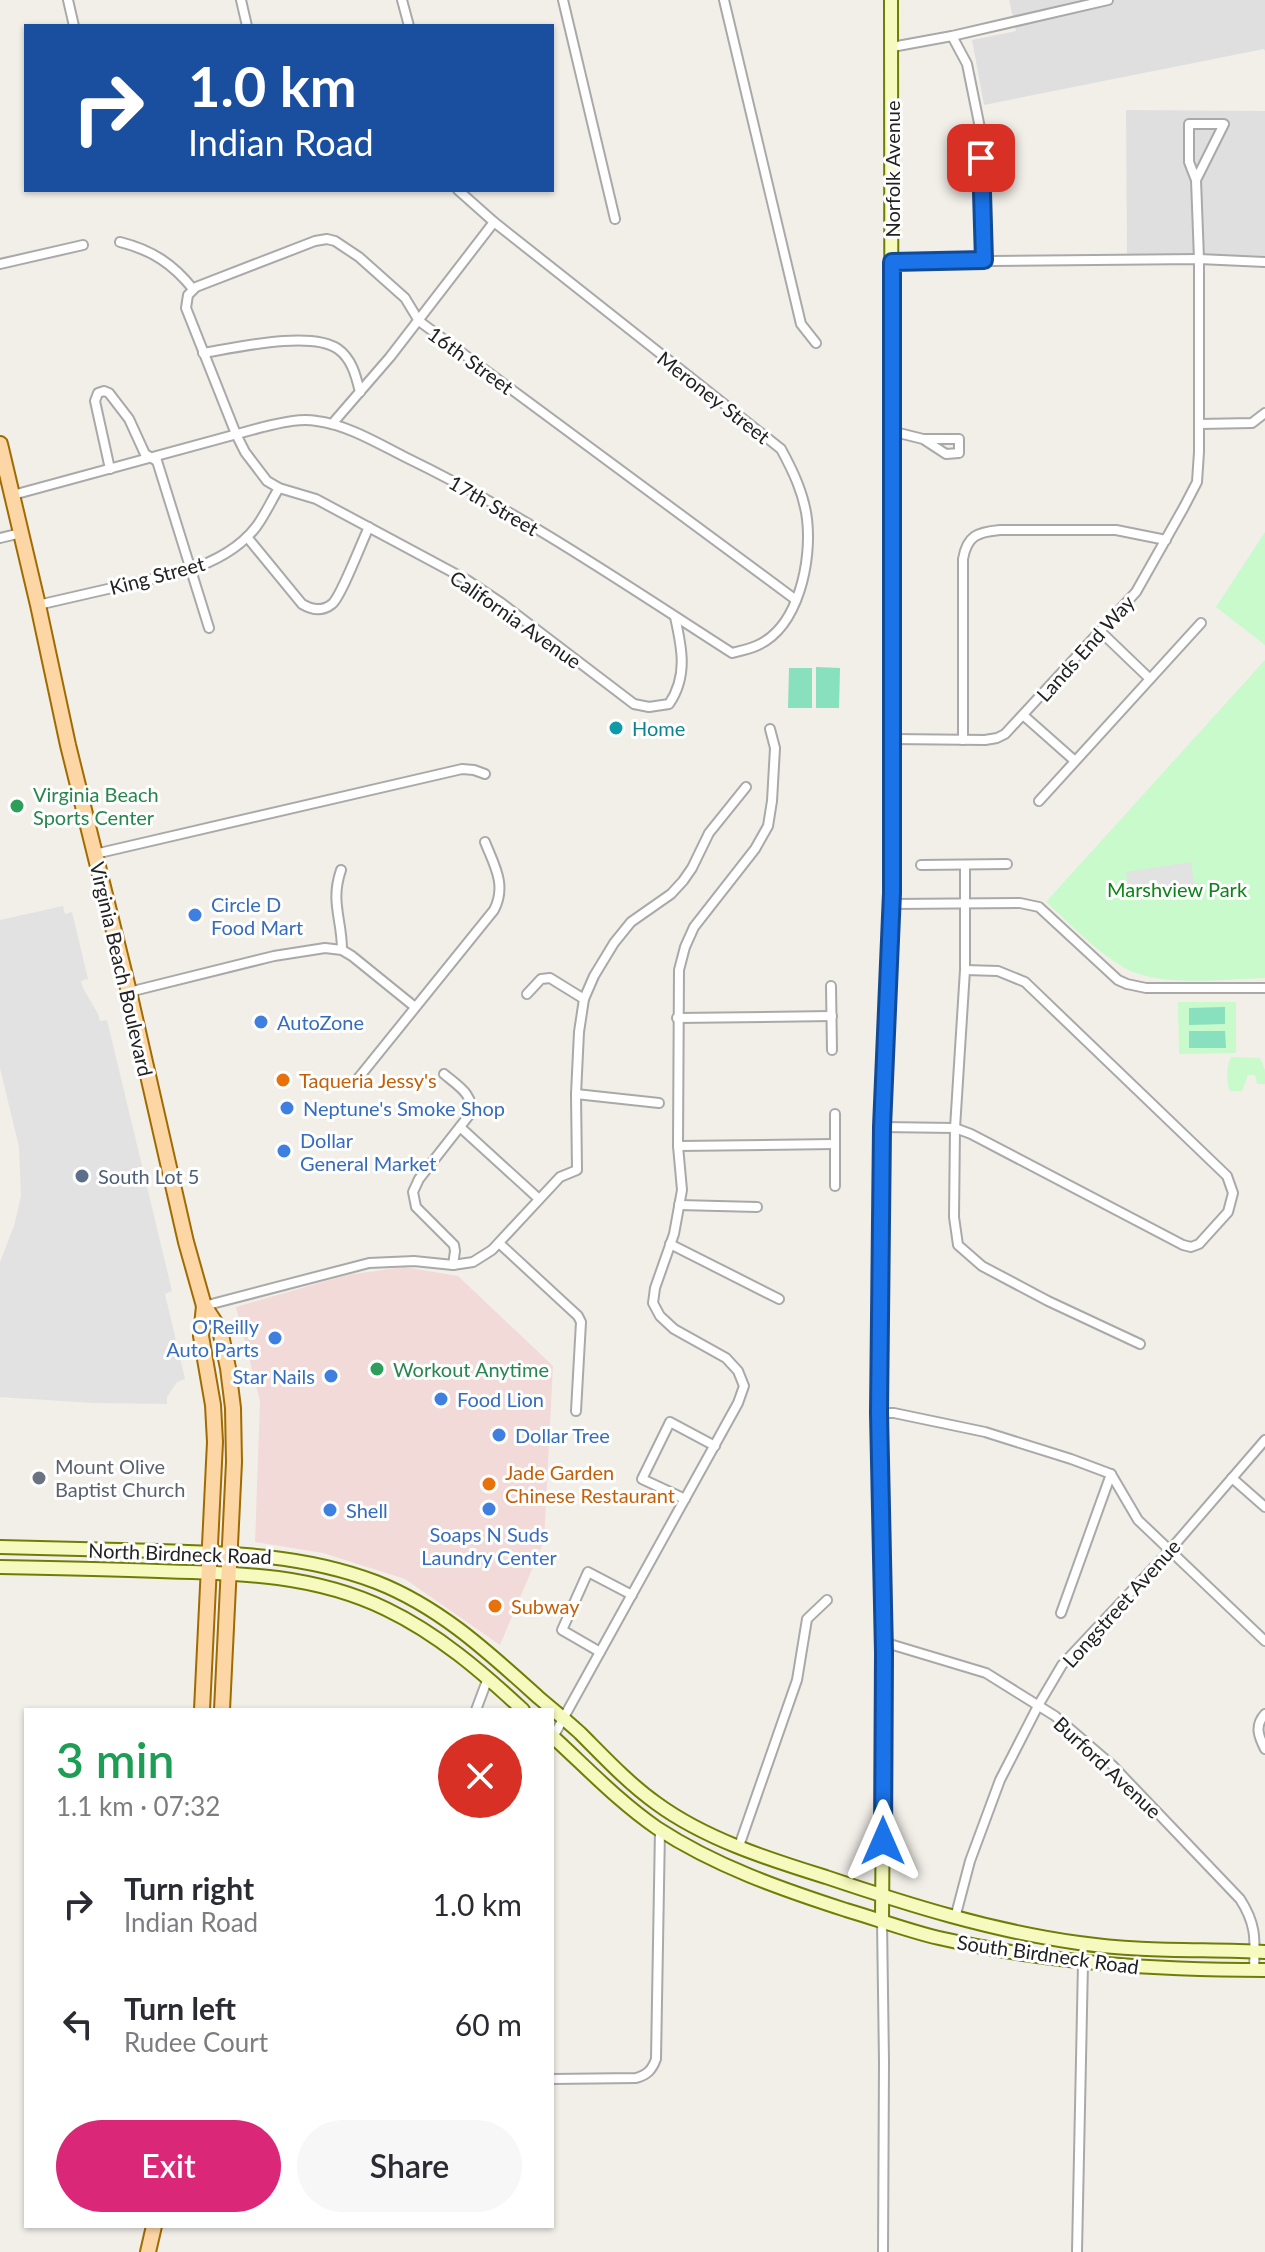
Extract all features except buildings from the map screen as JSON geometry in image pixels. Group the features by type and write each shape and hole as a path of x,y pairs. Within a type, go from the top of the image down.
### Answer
{"main road":[{"name":"Norfolk Avenue","path":"882,1921 883,1642 879,1413 882,1127 892,904 891,0"},
{"name":"Virginia Beach Boulevard","path":"0,444 178,1206 204,1306 220,1330 231,1386 234,1443 222,1708"},
{"name":"Virginia Beach Boulevard","path":"202,1708 215,1442 213,1405 201,1336 204,1306"},
{"name":"North Birdneck Road","path":"0,1547 230,1553 297,1559 324,1565 377,1583 426,1606 497,1658 552,1708"},
{"name":"North Birdneck Road","path":"0,1567 268,1575 330,1587 385,1608 415,1624 468,1661 521,1708"},
{"name":"North Birdneck Road","path":"554,1710 641,1791 696,1827 764,1857 883,1897"},
{"path":"554,1737 634,1810 707,1856 794,1894 882,1921"},
{"name":"South Birdneck Road","path":"883,1897 1002,1930 1080,1944 1260,1952"},
{"name":"South Birdneck Road","path":"882,1921 937,1938 1083,1963 1259,1970"},
{"path":"148,2252 154,2228"}],"street":[{"path":"68,0 74,24"},
{"path":"241,0 247,24"},
{"path":"402,0 408,24"},
{"path":"563,0 615,219"},
{"path":"724,0 801,324 816,343"},
{"path":"892,47 1108,0"},
{"path":"952,36 967,64 981,133 984,260"},
{"name":"Lands End Way","path":"892,739 997,738 1023,715 1136,592 1166,540 1197,482 1199,259 1196,180 1189,162 1189,124 1224,124 1196,180"},
{"name":"Meroney Street","path":"460,192 781,449 798,483 807,520 806,561 789,617 758,646 732,653"},
{"path":"332,424 419,321 494,222"},
{"name":"16th Street","path":"193,289 315,241 335,241 359,257 405,298 419,321 796,600"},
{"path":"120,242 164,260 193,289 188,295 186,308 236,434 256,468 267,481 279,488"},
{"path":"0,264 83,245"},
{"path":"892,262 1199,259 1265,262"},
{"path":"203,353 262,343 325,343 341,351 349,361 360,392"},
{"path":"110,469 95,401 98,393 104,391 129,419 145,454 157,461 209,628"},
{"path":"1199,424 1252,423 1265,413"},
{"name":"17th Street","path":"13,495 288,421 332,424 441,474 504,508 732,653"},
{"path":"891,431 923,439"},
{"name":"California Avenue","path":"279,488 316,499 467,580 634,704 649,707 669,704 678,691 684,657 675,617"},
{"name":"King Street","path":"38,605 191,569 224,555 255,528 279,488"},
{"path":"247,537 302,604 322,609 336,601 369,527"},
{"path":"963,740 963,559 965,547 971,538 1000,530 1116,530 1166,540"},
{"path":"0,538 21,533"},
{"path":"1039,801 1201,623"},
{"path":"1100,631 1150,679"},
{"path":"1023,715 1075,761"},
{"path":"554,1734 715,1446 744,1386 738,1371 726,1358 674,1329 660,1316 653,1303 682,1190 678,1146 679,970 694,927 755,849 768,826 775,748 770,729"},
{"path":"95,854 462,769 485,774"},
{"path":"204,1306 369,1263 414,1261 453,1265 473,1262 499,1243 560,1177 577,1170 579,1032 584,999 594,976 631,922 671,894 683,881 709,833 746,787"},
{"path":"356,1081 498,903 499,875 485,842"},
{"path":"921,865 1007,864"},
{"path":"965,865 965,970 955,1128 954,1217 958,1245 982,1266 1140,1344"},
{"path":"341,870 335,894 342,950"},
{"path":"892,904 1033,904 1109,973 1127,984 1146,988 1265,988"},
{"path":"129,992 274,956 325,948 342,950 352,956 415,1007"},
{"path":"882,1127 955,1128 1000,1148 1191,1247 1199,1244 1228,1212 1233,1193 1227,1176 1025,982 998,971 965,970"},
{"path":"527,994 541,979 550,978 584,999"},
{"path":"831,986 832,1050"},
{"path":"677,1018 832,1016"},
{"path":"444,1074 465,1091 471,1102 470,1114 419,1179 413,1192 416,1207 454,1245 453,1265"},
{"path":"576,1094 659,1103"},
{"path":"835,1114 835,1186"},
{"path":"460,1127 539,1199"},
{"path":"678,1146 835,1144"},
{"path":"679,1205 757,1207"},
{"path":"499,1243 581,1322 576,1411"},
{"path":"670,1244 779,1299"},
{"path":"879,1413 906,1415 985,1432 1111,1474 1138,1520 1265,1641"},
{"path":"685,1499 642,1479 670,1422 715,1446"},
{"name":"Longstreet Avenue","path":"955,1918 970,1861 1000,1780 1062,1665 1170,1550 1265,1440"},
{"path":"1061,1613 1111,1474"},
{"path":"1232,1478 1265,1507"},
{"path":"600,1652 562,1630 588,1572 632,1595"},
{"path":"739,1846 797,1680 807,1619 827,1600"},
{"path":"415,1624 426,1606"},
{"name":"Burford Avenue","path":"883,1642 986,1673 1039,1704 1087,1742 1240,1899 1250,1915 1260,1952 1259,1970"},
{"path":"477,1708 488,1678"},
{"path":"1265,1714 1260,1720 1258,1734 1265,1749"},
{"path":"554,2079 636,2078 643,2076 656,2059 660,1829"},
{"path":"882,1921 883,2252"},
{"path":"1077,2252 1083,1963"}],"shaded area":[{"path":"1009,0 1265,0 1265,51 984,105 972,40 1016,31"},
{"path":"1126,110 1265,111 1265,256 1127,254"},
{"path":"1191,862 1195,890 1130,900 1126,872"},
{"name":"South Lot 5","path":"63,906 65,914 72,912 88,979 81,981 83,988 100,1021 107,1020 172,1291 165,1294 185,1379 177,1382 167,1397 167,1404 0,1397 0,1262 14,1226 21,1196 19,1147 0,1068 0,920"},
{"path":"404,1267 458,1276 553,1366 544,1541 500,1645 405,1579 323,1553 255,1542 260,1401 236,1307 347,1275"}],"green space":[{"path":"1265,532 1265,645 1216,607"},
{"name":"Marshview Park","path":"1265,660 1265,978 1192,981 1137,974 1102,953 1046,902"},
{"path":"816,667 840,668 839,708 816,708"},
{"path":"789,668 812,668 812,708 788,708"},
{"path":"1178,1002 1236,1002 1236,1053 1179,1054"},
{"path":"1225,1007 1225,1024 1189,1025 1189,1008"},
{"path":"1189,1031 1225,1031 1226,1048 1189,1048"},
{"path":"1231,1057 1260,1058 1265,1070 1265,1084 1257,1084 1255,1075 1248,1075 1242,1091 1230,1091 1227,1074"}],"place":[{"name":"Home","path":"616,728"},
{"name":"Virginia Beach Sports Center","path":"17,806"},
{"name":"Circle D Food Mart","path":"195,915"},
{"name":"AutoZone","path":"261,1022"},
{"name":"Taqueria Jessy's","path":"283,1080"},
{"name":"Neptune's Smoke Shop","path":"287,1108"},
{"name":"Dollar General Market","path":"284,1151"},
{"name":"South Lot 5","path":"82,1176"},
{"name":"O'Reilly Auto Parts","path":"275,1338"},
{"name":"Workout Anytime","path":"377,1369"},
{"name":"Star Nails","path":"331,1376"},
{"name":"Food Lion","path":"441,1399"},
{"name":"Dollar Tree","path":"499,1435"},
{"name":"Mount Olive Baptist Church","path":"39,1478"},
{"name":"Jade Garden Chinese Restaurant","path":"489,1484"},
{"name":"Soaps N Suds Laundry Center","path":"489,1509"},
{"name":"Shell","path":"330,1510"},
{"name":"Subway","path":"495,1606"}],"route":[{"path":"883,1841 884,1653 879,1413 882,1127 892,893 892,262 984,260 981,158"}]}
